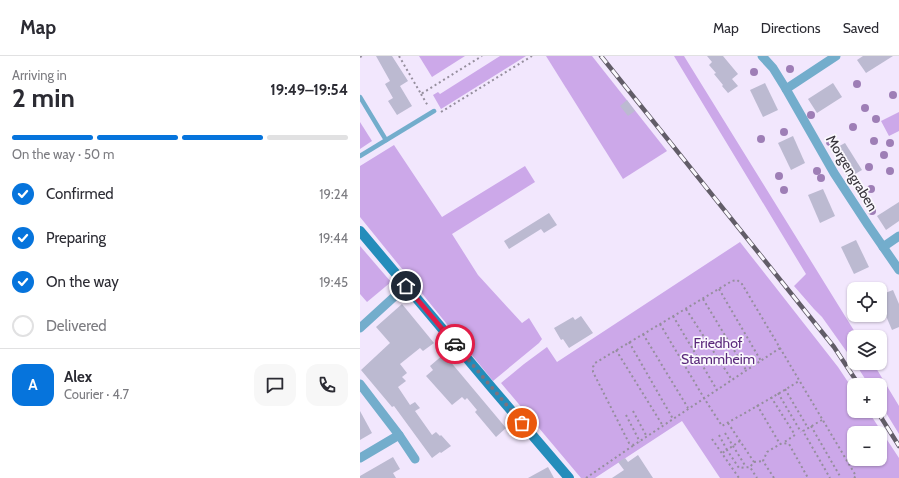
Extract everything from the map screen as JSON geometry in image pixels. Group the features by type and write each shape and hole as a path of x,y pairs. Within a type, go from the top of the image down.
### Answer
{"street":[{"name":"Morgengraben","path":"762,56 786,88 834,173 899,270"},
{"path":"786,88 836,56"},
{"path":"360,231 569,478"},
{"path":"883,247 899,236"},
{"path":"360,328 406,286"},
{"path":"360,384 399,435 415,459"},
{"path":"360,458 399,435"}],"lane":[{"path":"360,97 386,140"},
{"path":"360,156 433,111"}],"path":[{"path":"399,56 421,94 433,111 440,113 532,56"},
{"path":"421,94 482,56"},
{"path":"634,445 629,443 593,372 592,367 595,363 616,350 732,281 737,280 742,284 856,476 854,478"},
{"path":"719,289 760,361"},
{"path":"703,299 746,370"},
{"path":"686,309 732,380"},
{"path":"673,316 717,390"},
{"path":"660,324 722,426 785,390 799,380"},
{"path":"643,334 689,409"},
{"path":"630,342 673,419"},
{"path":"586,478 780,348"},
{"path":"616,350 663,426"},
{"path":"785,390 810,427 841,478"},
{"path":"778,393 830,478"},
{"path":"771,397 795,435"},
{"path":"757,405 781,444"},
{"path":"633,411 647,437"},
{"path":"626,415 640,442"},
{"path":"763,461 767,452 822,420"},
{"path":"728,423 754,462"},
{"path":"725,433 746,467"},
{"path":"719,435 739,468"},
{"path":"712,439 739,478"},
{"path":"722,453 740,441"},
{"path":"781,444 789,444 808,478"},
{"path":"750,467 754,462 763,461"},
{"path":"763,461 774,478"},
{"path":"733,469 750,467"},
{"path":"750,467 757,478"}],"green space":[{"path":"419,56 465,56 432,77"},
{"path":"500,56 526,56 441,109 433,95 438,92 440,94"},
{"path":"546,56 592,56 667,151 623,179"},
{"path":"674,56 684,56 847,319 847,322 849,322 854,330 847,330 847,352 822,317 794,286 806,274"},
{"path":"899,112 899,131 889,136 881,121"},
{"path":"360,122 372,141 360,149"},
{"path":"394,145 442,217 525,166 535,182 452,234 478,275 522,323 529,318 542,339 493,381 360,217 360,166"},
{"name":"Friedhof Stammheim","path":"740,242 847,380 847,418 873,418 878,426 847,426 847,466 887,466 887,440 899,458 899,478 720,478 682,421 595,478 581,478 501,383 547,347 557,362"},
{"path":"360,246 391,282 367,302 360,294"},
{"path":"859,370 877,370 882,378 865,378"},
{"path":"887,386 899,406 899,434 887,414"}],"building":[{"path":"376,56 392,56 408,81 400,86 412,106 397,115 388,101 393,98 385,84 390,81"},
{"path":"707,56 723,56 738,74 732,79 738,86 728,93 714,74 716,73 709,65 712,62"},
{"path":"863,56 893,56 866,73 857,60"},
{"path":"765,83 778,110 763,117 750,90"},
{"path":"833,83 842,97 817,113 808,99"},
{"path":"627,100 635,111 628,116 620,106"},
{"path":"793,136 805,163 791,170 778,143"},
{"path":"845,143 862,170 848,178 832,150"},
{"path":"823,189 835,216 820,223 808,195"},
{"path":"899,202 899,221 886,230 877,216"},
{"path":"549,213 557,225 544,233 541,229 509,249 504,241"},
{"path":"856,240 869,267 854,274 841,247"},
{"path":"893,290 899,304 899,327 892,330 887,318 887,292"},
{"path":"402,304 434,343 423,351 420,348 400,364 407,373 402,377 406,381 398,387 410,405 415,402 420,408 415,411 432,435 436,432 440,436 441,435 451,446 432,458 394,406 392,407 361,370 390,343 376,327"},
{"path":"581,316 593,333 569,348 563,339 561,340 554,328 573,317 575,320"},
{"path":"444,354 506,428 496,437 475,412 477,410 467,398 465,400 462,397 452,405 426,376 433,370 430,366"},
{"path":"360,411 372,433 360,440"},
{"path":"638,455 653,478 612,478 624,470 618,462 625,458 628,462"},
{"path":"393,457 400,469 393,473 396,478 360,478 360,476"},
{"path":"548,467 554,478 528,478"}],"railway":[{"path":"601,56 834,347 854,378"},
{"path":"881,418 899,446"}],"way so far":[{"path":"455,344 522,423"}],"route":[{"path":"406,286 455,344"}]}
